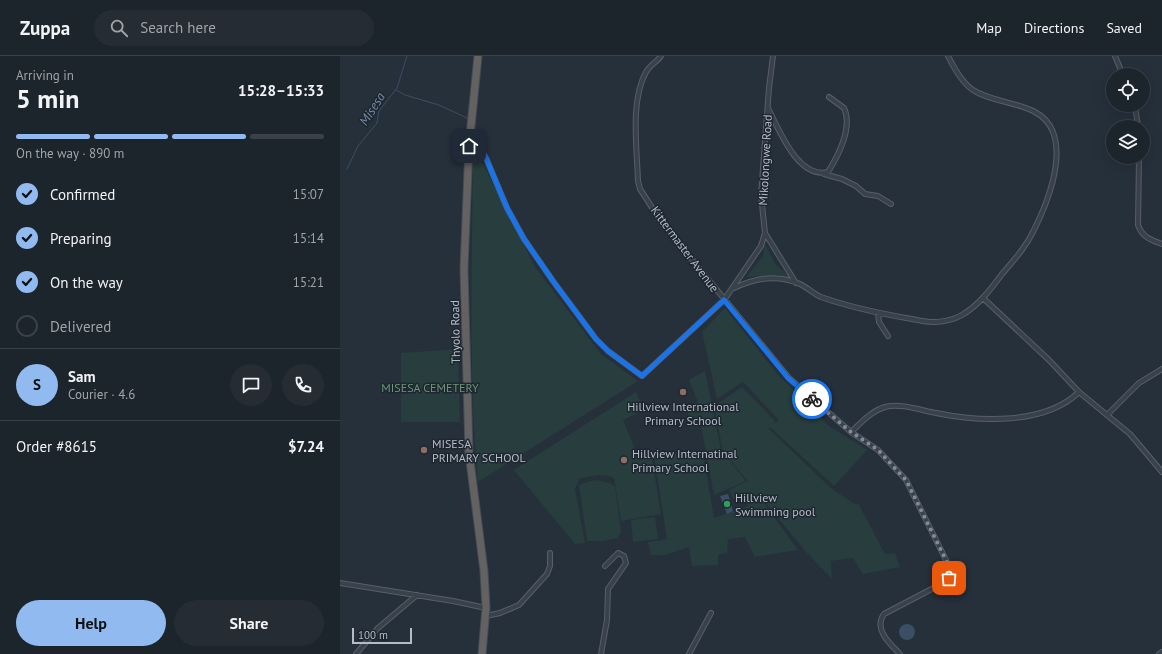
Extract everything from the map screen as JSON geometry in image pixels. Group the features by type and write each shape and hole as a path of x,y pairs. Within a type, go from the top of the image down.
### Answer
{"highway":[{"name":"Thyolo Road","path":"478,56 469,146 464,269 468,433 474,502 484,571 486,608 483,654"}],"street":[{"name":"Kittermaster Avenue","path":"661,56 645,73 638,95 636,131 638,181 640,189 662,223 788,378 851,432 878,450 906,480 948,564 950,575 945,582 884,614 882,617 880,627 883,635 900,654"},
{"name":"Mikolongwe Road","path":"469,146 483,153 507,208 524,239 596,339 608,351 642,376 724,300 755,257 761,246 764,232 760,195 773,56"},
{"path":"732,288 750,280 765,278 786,279 820,296 878,313 932,322 949,320 962,315 983,298 1028,242 1042,214 1054,176 1056,141 1053,131 1041,116 1027,108 998,101 973,91 960,76 948,56"},
{"path":"1115,56 1120,68"},
{"path":"822,173 828,172 833,164 845,134 847,122 844,108 829,96"},
{"path":"768,107 793,155 810,169 842,179 856,186 865,194 878,196 891,204"},
{"path":"1139,164 1138,225 1142,234 1162,244"},
{"path":"764,232 796,283"},
{"path":"983,298 1029,340 1079,392 1130,434 1162,472"},
{"path":"878,313 879,322 888,336"},
{"path":"1107,416 1139,383 1162,369"},
{"path":"851,432 868,416 886,407 911,408 974,419 1021,417 1056,409 1069,402 1079,392"},
{"path":"486,616 500,613 519,605 547,574 550,566 550,553"},
{"path":"601,654 607,620 608,589 626,563 624,556 618,553 615,554 605,566"},
{"path":"340,583 486,608"},
{"path":"356,654 378,628 417,595"},
{"path":"689,654 711,613"}],"green space":[{"path":"473,155 479,156 535,267 601,354 638,381 478,482 472,359"},
{"path":"765,244 775,264 791,278 778,275 746,277 763,256"},
{"path":"725,308 778,375 829,426 867,450 834,486 770,427 768,428 831,488 856,505 858,503 885,554 895,553 900,567 863,574 853,558 831,561 832,579 807,553 753,488 798,550 755,557 745,537 728,539 727,553 718,555 718,565 692,566 689,547 665,555 651,555 648,542 667,539 654,456 703,453 714,518 748,506 744,496 733,499 729,490 748,481 723,452 714,406 742,387 775,421 773,424 779,420 743,382 717,399 702,332"},
{"name":"MISESA CEMETERY","path":"458,349 460,422 401,422 401,353"},
{"path":"705,371 721,450 746,481 714,495 700,420 691,423 686,407 698,402 689,380"},
{"path":"636,392 644,410 623,420 639,459 652,459 661,514 621,521 614,478 601,475 579,479 575,489 585,543 575,544 514,470"},
{"path":"597,480 610,483 615,487 621,532 618,538 603,541 587,541 579,485"},
{"path":"655,517 658,539 633,542 631,520"}],"water":[{"name":"Hillview Swimming pool","path":"728,494 733,511 727,514 720,496"},
{"path":"904,624 910,624 915,629 913,638 910,640 904,640 899,635 899,629"}],"waterway":[{"name":"Misesa","path":"347,169 358,146 377,123 379,111 397,88 407,56"},
{"path":"396,90 405,95 439,105 467,118"}],"way so far":[{"path":"812,399 851,432 878,450 906,480 948,564 950,575 949,578"}],"place":[{"name":"Hillview International Primary School","path":"683,392"},
{"name":"MISESA PRIMARY SCHOOL","path":"424,450"},
{"name":"Hillview Internatinal Primary School","path":"624,460"},
{"name":"Hillview Swimming pool","path":"727,504"}],"route":[{"path":"469,146 483,153 507,208 524,239 596,339 608,351 642,376 724,300 788,378 812,399"}]}
